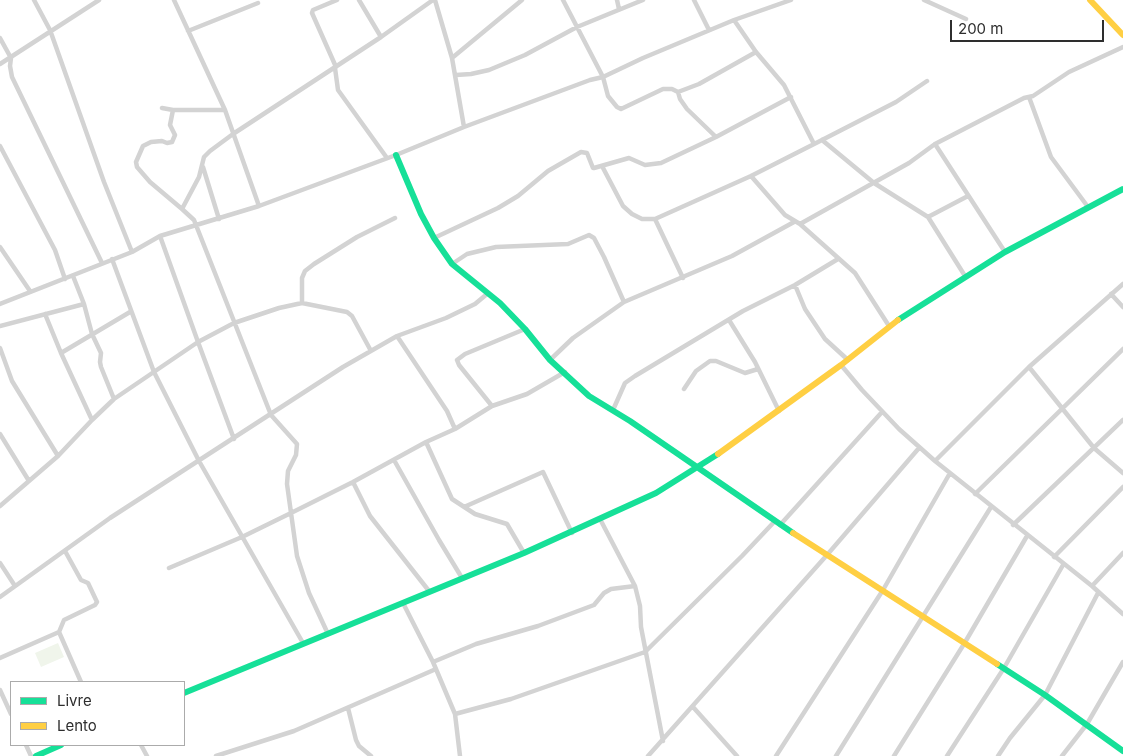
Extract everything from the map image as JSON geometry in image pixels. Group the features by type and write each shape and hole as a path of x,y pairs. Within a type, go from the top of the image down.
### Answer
{"street":[{"path":"34,0 50,30 104,182 132,252"},
{"path":"0,64 99,0"},
{"path":"174,0 224,110 259,206"},
{"path":"337,0 313,10 312,13 335,67 338,90 387,158"},
{"path":"359,0 381,38"},
{"path":"182,209 207,154 233,134 381,38 434,0 452,58 464,127"},
{"path":"452,58 522,0"},
{"path":"563,0 603,77 608,96 620,109 663,90 672,89 678,92 699,84 756,52"},
{"path":"617,0 619,9"},
{"path":"456,75 489,70 525,55 577,27 643,0"},
{"path":"694,0 709,30"},
{"path":"0,304 132,252 160,236 259,206 396,155 464,127 590,80 603,77 709,30 791,0"},
{"path":"924,0 966,19"},
{"path":"1090,0 1123,34"},
{"path":"188,30 258,3"},
{"path":"734,20 756,52 784,85 814,144"},
{"path":"0,38 11,58 12,76 102,263"},
{"path":"800,224 909,163 934,144 1029,97 1069,72 1123,47"},
{"path":"602,166 623,206 632,214 642,219 655,219 751,176 822,140 896,102 927,81"},
{"path":"678,92 680,99 688,109 716,137"},
{"path":"434,238 498,208 518,196 548,171 581,152 588,153 592,168 622,158 629,158 645,164 661,163 716,137 791,97"},
{"path":"1029,97 1051,157 1088,207"},
{"path":"162,108 173,110 224,110"},
{"path":"173,110 170,126 175,136 172,142 151,142 143,146 136,162 137,167 150,182 194,220 271,415 298,444 296,455 287,477 297,556 310,593 328,634"},
{"path":"822,140 874,183 928,217 965,276"},
{"path":"934,144 1005,252"},
{"path":"0,146 55,250 65,279"},
{"path":"396,155 421,214 434,238 452,264 500,303 525,329 550,360 589,396 613,410 777,523 1045,695 1087,724 1121,752"},
{"path":"203,166 219,219"},
{"path":"751,176 785,214 794,222 800,224 855,273 889,326"},
{"path":"185,693 572,533 656,493 697,468 779,412 848,360 889,326 965,276 1005,252 1123,189"},
{"path":"928,217 968,196"},
{"path":"302,303 302,278 305,271 357,238 395,218"},
{"path":"655,219 683,278"},
{"path":"550,360 573,338 624,302 732,256 794,222"},
{"path":"452,264 467,254 496,247 568,244 589,235 594,238 604,257 624,302"},
{"path":"160,236 234,439"},
{"path":"0,247 30,291"},
{"path":"112,259 130,312 154,372 199,461 303,643"},
{"path":"613,410 625,383 729,320 795,285 838,259"},
{"path":"73,276 100,353 101,367 114,399"},
{"path":"934,461 1029,367 1123,284"},
{"path":"795,285 805,309 825,339 848,360"},
{"path":"0,597 110,518 343,367 397,336 446,318 475,304 487,294"},
{"path":"1111,294 1123,307"},
{"path":"1,503 58,456 114,399 198,342 234,323 279,308 302,303 347,312 352,316 371,351"},
{"path":"0,326 84,304"},
{"path":"61,353 130,312"},
{"path":"45,314 92,420"},
{"path":"729,320 758,369 779,412"},
{"path":"492,406 457,360 465,354 525,329"},
{"path":"397,336 447,412 455,429"},
{"path":"0,348 12,380 58,456"},
{"path":"976,494 1123,349"},
{"path":"684,389 696,370 710,361 716,361 745,373 758,369"},
{"path":"841,365 882,412 919,448 1063,565 1092,586 1123,614"},
{"path":"1029,367 1094,448 1123,473"},
{"path":"168,568 242,537 291,513 426,442 455,429 492,406 527,394 565,372"},
{"path":"455,714 511,699 645,652 777,523 882,412"},
{"path":"1013,525 1123,420"},
{"path":"0,434 29,481"},
{"path":"426,442 452,499 475,514 507,524 524,553"},
{"path":"648,756 827,555 919,448"},
{"path":"394,460 462,578"},
{"path":"464,507 543,472 572,533"},
{"path":"776,756 883,590 950,473"},
{"path":"353,482 370,516 429,591"},
{"path":"1054,557 1123,487"},
{"path":"836,756 991,507"},
{"path":"600,519 635,586 640,606 645,652 663,741"},
{"path":"894,756 964,644 1027,536"},
{"path":"0,658 59,632 64,620 95,605 97,602 88,583 81,580 65,551"},
{"path":"1092,586 1123,553"},
{"path":"0,563 15,586"},
{"path":"947,756 1004,668 1063,565"},
{"path":"433,662 476,644 538,626 594,605 607,590 635,586"},
{"path":"998,756 1045,695 1098,593"},
{"path":"403,603 433,662 455,714 460,756"},
{"path":"59,632 81,681"},
{"path":"1062,756 1087,724 1123,662"},
{"path":"216,756 294,731 436,669"},
{"path":"0,690 10,712"},
{"path":"693,707 737,756"},
{"path":"348,708 356,740 359,746 371,756"},
{"path":"36,756 46,754 59,746"}],"shaded area":[{"path":"58,643 64,657 41,667 35,653"}],"traffic: fast":[{"path":"396,155 421,214 434,238 452,264 500,303 525,329 550,360 589,396 630,421 793,533"},
{"path":"898,320 1005,252 1123,189"},
{"path":"185,693 524,553 656,493 718,454"},
{"path":"997,664 1045,695 1123,751"},
{"path":"36,756 59,746"}],"traffic: slow":[{"path":"1090,0 1123,35"},
{"path":"718,454 841,365 898,320"},
{"path":"793,533 997,664"}]}
